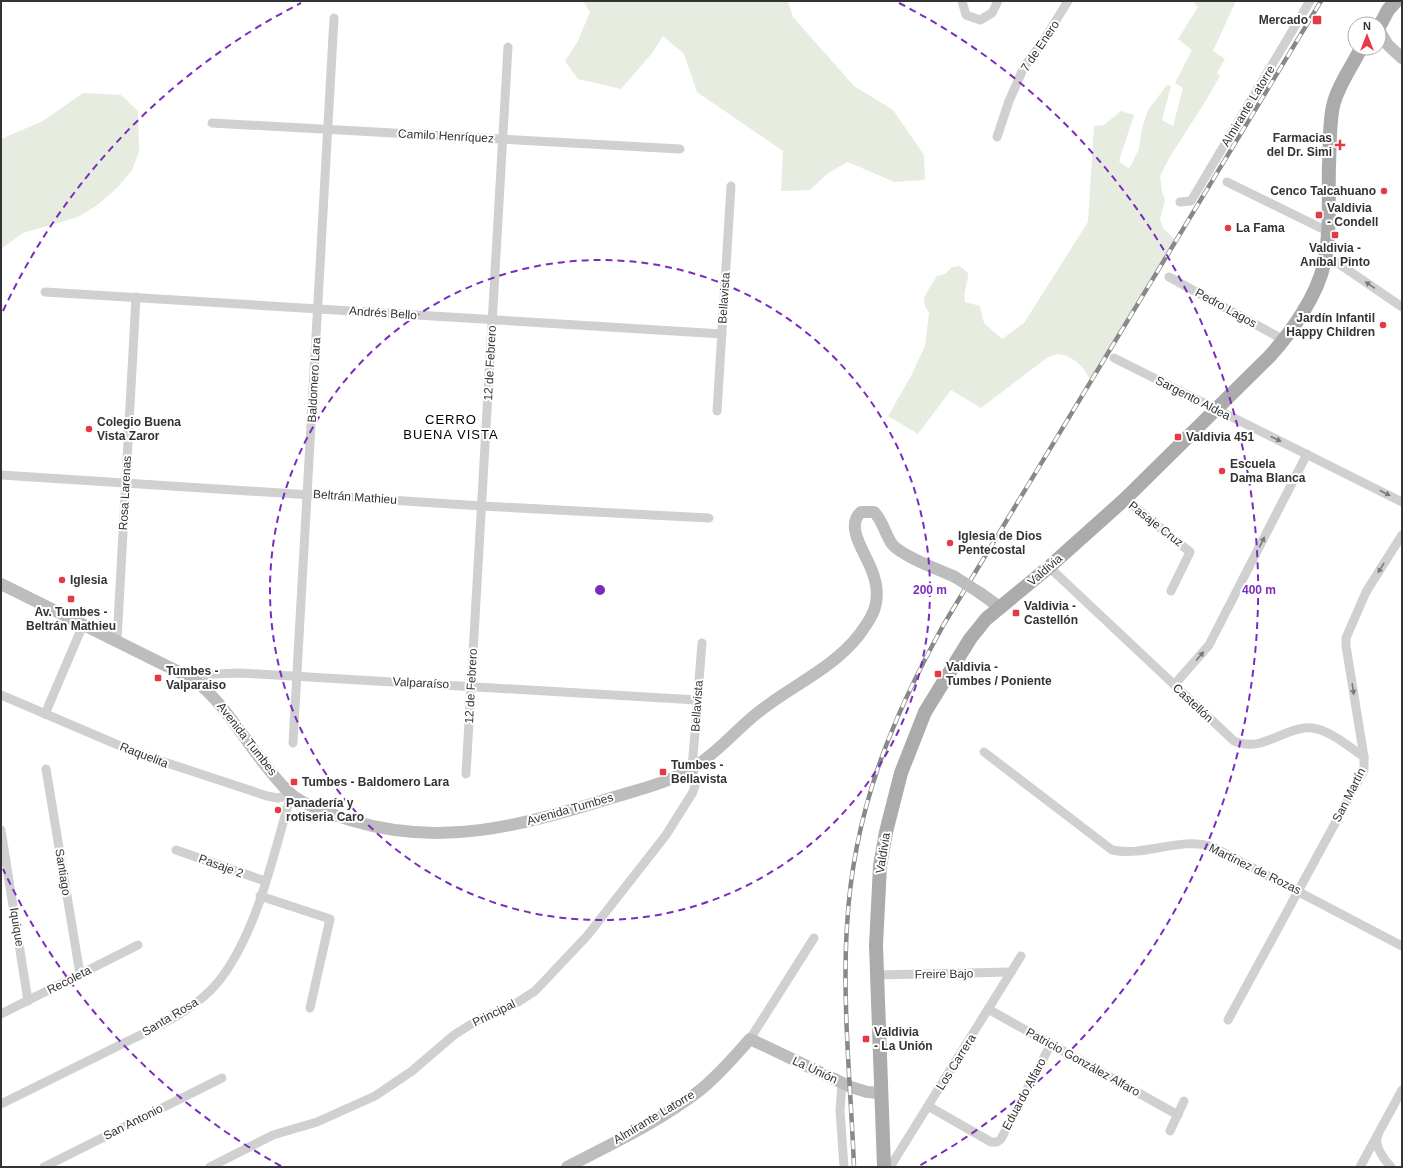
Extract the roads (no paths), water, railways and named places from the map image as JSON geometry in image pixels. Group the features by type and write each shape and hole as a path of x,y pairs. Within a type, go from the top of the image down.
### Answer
{"main road":[{"path":"1378,16 1383,1"},
{"path":"1382,16 1396,1"},
{"path":"1387,43 1402,58"},
{"name":"Valdivia","path":"884,1167 876,923 880,866 886,832 901,773 919,724 942,684 977,630 986,619 1049,567 1125,499 1284,340 1316,286 1326,255 1331,115 1336,95 1357,56"},
{"name":"Valdivia","path":"1354,62 1359,56"},
{"name":"Avenida Tumbes","path":"1,584 193,679 204,687 221,706 252,749 291,795 323,812 360,823 397,832 445,834 505,826 568,811 645,787 692,769 713,755 752,716 843,653 866,626 874,609 876,587 872,568 855,532 855,519 861,512 870,510 879,516 892,543 901,552 955,577 1001,608"},
{"name":"La Unión","path":"750,1039 842,1083 867,1092 881,1093"},
{"name":"Almirante Latorre","path":"567,1167 642,1127 692,1096 710,1081 750,1039"}],"street":[{"path":"962,1 966,15 980,20 992,13 998,1"},
{"name":"7 de Enero","path":"997,137 1009,101 1024,67 1042,43 1068,1"},
{"name":"Almirante Latorre","path":"1180,202 1191,201 1310,1"},
{"name":"Baldomero Lara","path":"293,743 334,18"},
{"name":"12 de Febrero","path":"466,774 508,47"},
{"name":"Camilo Henríquez","path":"212,123 680,149"},
{"path":"1227,182 1285,212 1327,231"},
{"name":"Bellavista","path":"717,411 731,186"},
{"path":"1326,255 1402,307"},
{"name":"Pedro Lagos","path":"1169,277 1284,340"},
{"name":"Andrés Bello","path":"45,292 722,334"},
{"name":"Rosa Larenas","path":"117,641 136,298"},
{"name":"Sargento Aldea","path":"1114,358 1402,502"},
{"path":"1174,685 1209,645 1307,454"},
{"name":"Beltrán Mathieu","path":"1,475 482,506 709,518"},
{"name":"Pasaje Cruz","path":"1125,499 1190,552 1171,592"},
{"name":"San Martín","path":"1228,1020 1365,766 1346,638 1364,597 1402,535"},
{"name":"Castellón","path":"1049,567 1229,738 1238,743 1258,744 1297,730 1313,728 1325,732 1364,757"},
{"path":"45,714 83,625"},
{"name":"Bellavista","path":"692,769 702,643"},
{"name":"Valparaíso","path":"193,679 226,672 697,700"},
{"name":"Raquelita","path":"1,695 137,753 169,765 266,796 278,798 291,795"},
{"name":"Martínez de Rozas","path":"984,752 1112,850 1125,851 1202,844 1211,846 1299,890 1402,946"},
{"name":"Santiago","path":"46,769 80,974"},
{"name":"Principal","path":"210,1167 273,1135 317,1122 375,1096 412,1071 454,1035 476,1021 518,1002 535,991 587,936 666,835 693,792 696,782 692,769"},
{"name":"Santa Rosa","path":"1,1104 160,1025 207,994 219,981 238,952 265,882 291,795"},
{"name":"Iquique","path":"1,830 28,1001"},
{"name":"Pasaje 2","path":"176,850 265,882"},
{"path":"260,896 330,919 310,1008"},
{"name":"Almirante Latorre","path":"750,1039 814,938"},
{"name":"Recoleta","path":"1,1014 138,945"},
{"name":"Los Carrera","path":"890,1167 1021,956"},
{"name":"Freire Bajo","path":"877,975 1011,972"},
{"name":"Patricio González Alfaro","path":"988,1009 1178,1115"},
{"name":"Eduardo Alfaro","path":"928,1106 991,1142 997,1142 1001,1138 1051,1044"},
{"name":"San Antonio","path":"44,1167 222,1078"},
{"path":"842,1083 840,1110 844,1167"},
{"path":"1360,1167 1402,1090"},
{"path":"1170,1131 1184,1101"},
{"path":"1378,1133 1376,1138 1379,1150 1391,1167"}],"railway":[{"path":"854,1167 846,1016 847,926 857,845 866,807 891,733 907,696 944,624 1321,1"}],"place":[{"name":"Mercado","path":"1317,20"},
{"name":"Farmacias del Dr. Simi","path":"1340,145"},
{"name":"Cenco Talcahuano","path":"1384,191"},
{"name":"Valdivia - Condell","path":"1319,215"},
{"name":"La Fama","path":"1228,228"},
{"name":"Valdivia - Aníbal Pinto","path":"1335,235"},
{"name":"Jardín Infantil Happy Children","path":"1383,325"},
{"name":"Colegio Buena Vista Zaror","path":"89,429"},
{"name":"Valdivia 451","path":"1178,437"},
{"name":"Escuela Dama Blanca","path":"1222,471"},
{"name":"Iglesia de Dios Pentecostal","path":"950,543"},
{"name":"Iglesia","path":"62,580"},
{"name":"Av. Tumbes - Beltrán Mathieu","path":"71,599"},
{"name":"Valdivia - Castellón","path":"1016,613"},
{"name":"Valdivia - Tumbes / Poniente","path":"938,674"},
{"name":"Tumbes - Valparaiso","path":"158,678"},
{"name":"Tumbes - Bellavista","path":"663,772"},
{"name":"Tumbes - Baldomero Lara","path":"294,782"},
{"name":"Panadería y rotiseria Caro","path":"278,810"},
{"name":"Valdivia - La Unión","path":"866,1039"}],"district":[{"name":"CERRO BUENA VISTA","path":"451,426"}]}
